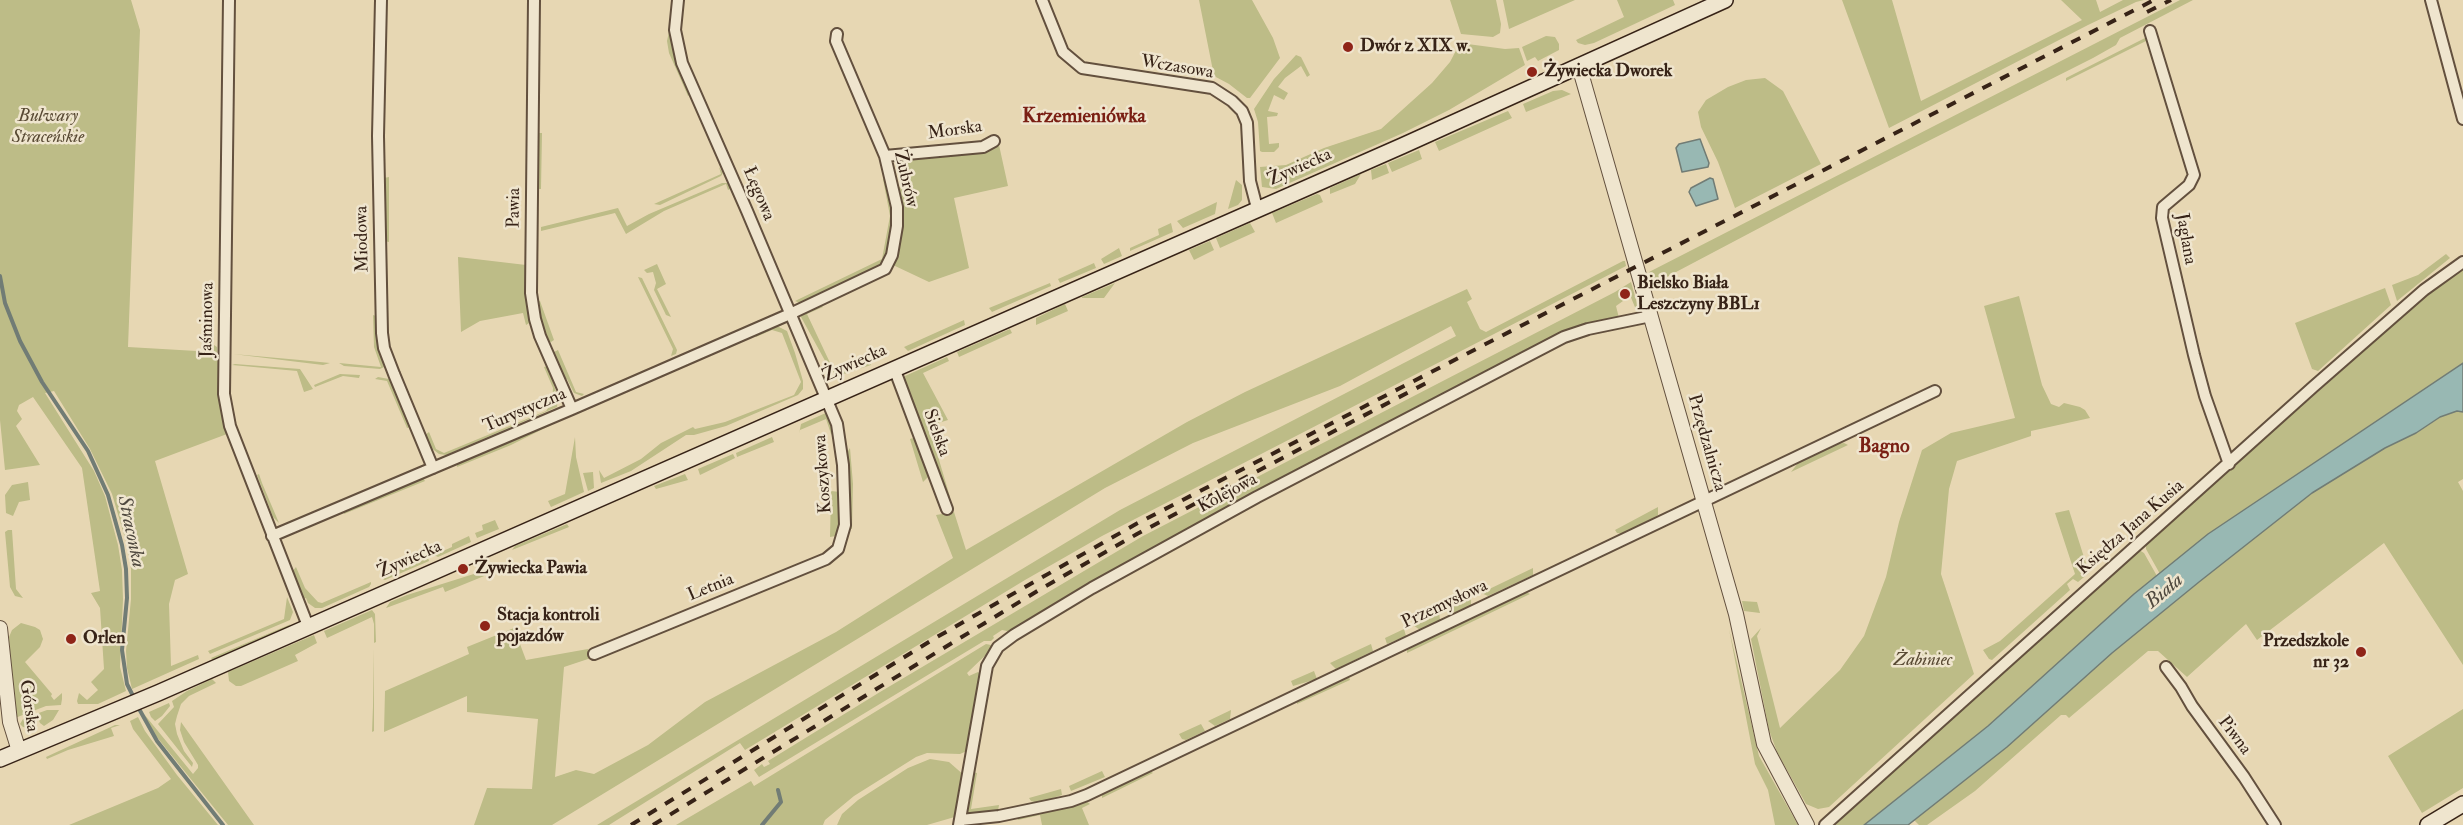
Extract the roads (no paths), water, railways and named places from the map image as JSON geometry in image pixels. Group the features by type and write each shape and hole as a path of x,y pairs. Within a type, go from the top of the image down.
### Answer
{"main road":[{"name":"Żywiecka","path":"0,759 158,693 1725,0"},
{"path":"2428,825 2463,804"}],"street":[{"name":"Jaśminowa","path":"229,0 224,394 230,426 308,626"},
{"name":"Miodowa","path":"381,0 378,147 381,333 394,374 433,468"},
{"name":"Pawia","path":"534,0 531,293 534,319 540,336 572,409"},
{"name":"Łęgowa","path":"678,0 675,30 682,63 826,398"},
{"name":"Wczasowa","path":"1042,0 1063,52 1082,68 1212,88 1226,95 1237,105 1247,123 1250,181 1257,208"},
{"path":"2432,0 2463,119"},
{"name":"Jaglana","path":"2150,31 2194,175 2189,185 2163,207 2162,218 2194,356 2205,396 2229,464"},
{"name":"Żubrów","path":"790,314 879,273 889,262 898,217 885,156 836,41 837,34"},
{"name":"Przędzalnicza","path":"1579,66 1737,620 1764,744 1807,825"},
{"name":"Morska","path":"885,156 983,147 994,141"},
{"name":"Księdza Jana Kusia","path":"1825,825 2131,549 2399,312 2463,262"},
{"name":"Turystyczna","path":"272,536 790,314"},
{"name":"Kolejowa","path":"960,823 983,679 991,657 998,647 1014,635 1092,588 1257,497 1564,338 1588,329 1651,316"},
{"name":"Sielska","path":"894,368 947,510"},
{"name":"Przemysłowa","path":"960,823 1071,801 1087,795 1935,391"},
{"name":"Koszykowa","path":"826,398 837,424 843,465 844,525 838,549"},
{"name":"Letnia","path":"594,654 826,559 838,549"},
{"name":"Górska","path":"0,628 10,722 19,751"},
{"name":"Piwna","path":"2166,667 2275,825"}],"water":[{"path":"1700,139 1709,163 1708,167 1682,172 1676,148 1679,144"},
{"path":"1710,178 1713,179 1718,199 1696,206 1689,192 1691,188"},
{"name":"Biała","path":"2463,363 2463,412 2457,411 2440,417 2312,493 2112,653 2007,747 1908,825 1864,825 1988,726 2134,594 2208,534"}],"waterway":[{"name":"Straconka","path":"0,276 5,303 20,341 42,382 88,451 108,495 126,569 127,598 122,650 127,684 135,700"},
{"name":"Straconka","path":"138,707 157,741 223,825"},
{"path":"762,825 781,802 778,790"}],"railway":[{"path":"631,825 937,637 1136,524 2154,0"},
{"path":"2147,12 2171,0"},
{"path":"653,825 1039,590 1137,534 1432,380"}],"place":[{"name":"Dwór z XIX w.","path":"1348,47"},
{"name":"Żywiecka Dworek","path":"1532,72"},
{"name":"Bielsko Biała Leszczyny BBL1","path":"1625,294"},
{"name":"Żywiecka Pawia","path":"463,569"},
{"name":"Stacja kontroli pojazdów","path":"485,626"},
{"name":"Orlen","path":"71,639"},
{"name":"Przedszkole nr 32","path":"2361,652"}],"district":[{"name":"Krzemieniówka","path":"1084,118"},
{"name":"Bagno","path":"1884,448"}],"park label":[{"name":"Bulwary Straceńskie","path":"48,127"},
{"name":"Żabiniec","path":"1923,661"}]}
